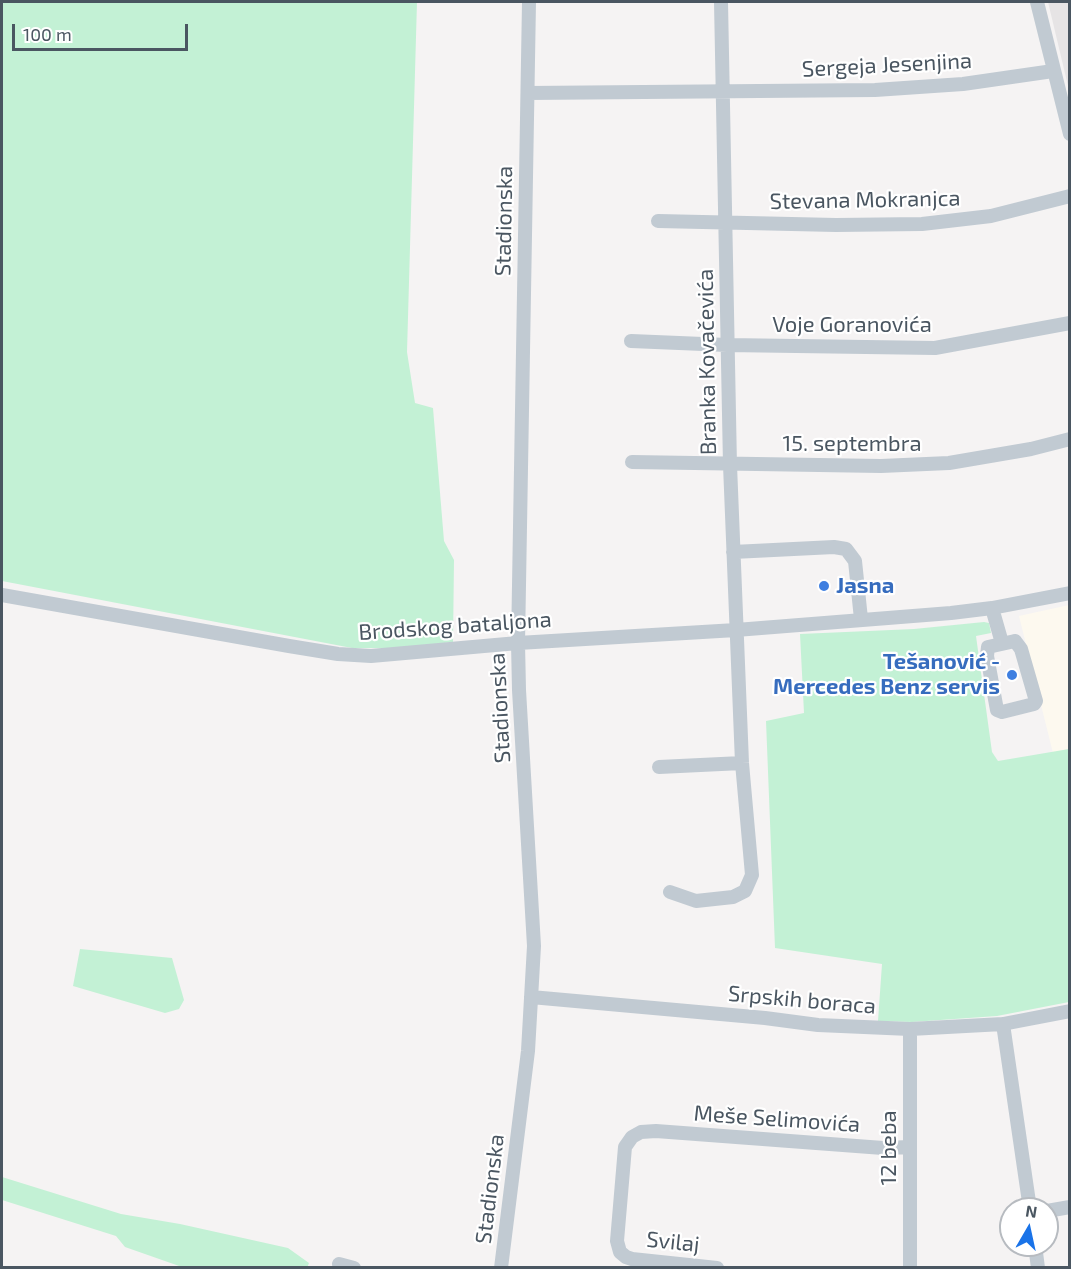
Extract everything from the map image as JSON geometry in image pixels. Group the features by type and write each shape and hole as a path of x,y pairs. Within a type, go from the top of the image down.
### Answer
{"street":[{"name":"Stadionska","path":"501,1268 527,1062 534,946 518,643 529,2"},
{"name":"Branka Kovačevića","path":"721,2 724,222 736,630"},
{"path":"1037,2 1070,135"},
{"name":"Sergeja Jesenjina","path":"722,93 875,90 963,84 1053,70"},
{"path":"528,93 722,93"},
{"name":"Stevana Mokranjca","path":"658,221 922,224 991,216 1070,196"},
{"name":"Voje Goranovića","path":"632,340 727,345 935,348 1070,323"},
{"name":"15. septembra","path":"632,462 881,466 950,463 1030,449 1070,439"},
{"path":"733,552 834,546 846,549 855,561 861,619"},
{"name":"Brodskog bataljona","path":"2,595 338,654 371,656 518,643 736,630 861,619 890,619 992,608 1070,593"},
{"path":"992,608 1002,643"},
{"path":"670,892 696,901 733,897 745,891 750,883 752,875 742,763 736,630"},
{"path":"1015,641 1021,649 1036,701 1034,704 1002,712 997,710 987,656 988,647 1002,643 1015,641"},
{"path":"659,767 742,763"},
{"name":"Srpskih boraca","path":"531,997 765,1018 818,1025 910,1029 1003,1024 1070,1011"},
{"path":"1003,1024 1028,1197"},
{"name":"12 beba","path":"910,1029 910,1268"},
{"name":"Meše Selimovića","path":"626,1257 620,1252 617,1241 625,1148 632,1137 641,1132 883,1148 910,1147"},
{"name":"Svilaj","path":"626,1257 717,1268"},
{"path":"339,1264 354,1268"}],"shaded area":[{"path":"1048,2 1069,2 1069,90"},
{"path":"1069,605 1069,749 1053,753 1019,616"}],"green space":[{"path":"2,2 417,2 407,352 415,403 433,408 444,541 454,560 453,642 400,648 352,648 2,581"},
{"path":"989,623 991,633 976,636 992,752 998,761 1069,749 1069,1002 997,1016 912,1022 878,1021 882,964 775,948 766,721 804,713 800,634 914,629"},
{"path":"80,949 172,958 184,1000 179,1009 165,1013 73,986"},
{"path":"2,1177 121,1214 180,1224 288,1248 309,1263 307,1268 182,1267 125,1247 116,1236 2,1200"}],"place":[{"name":"Jasna","path":"824,586"},
{"name":"Tešanović - Mercedes Benz servis","path":"1012,675"}]}
